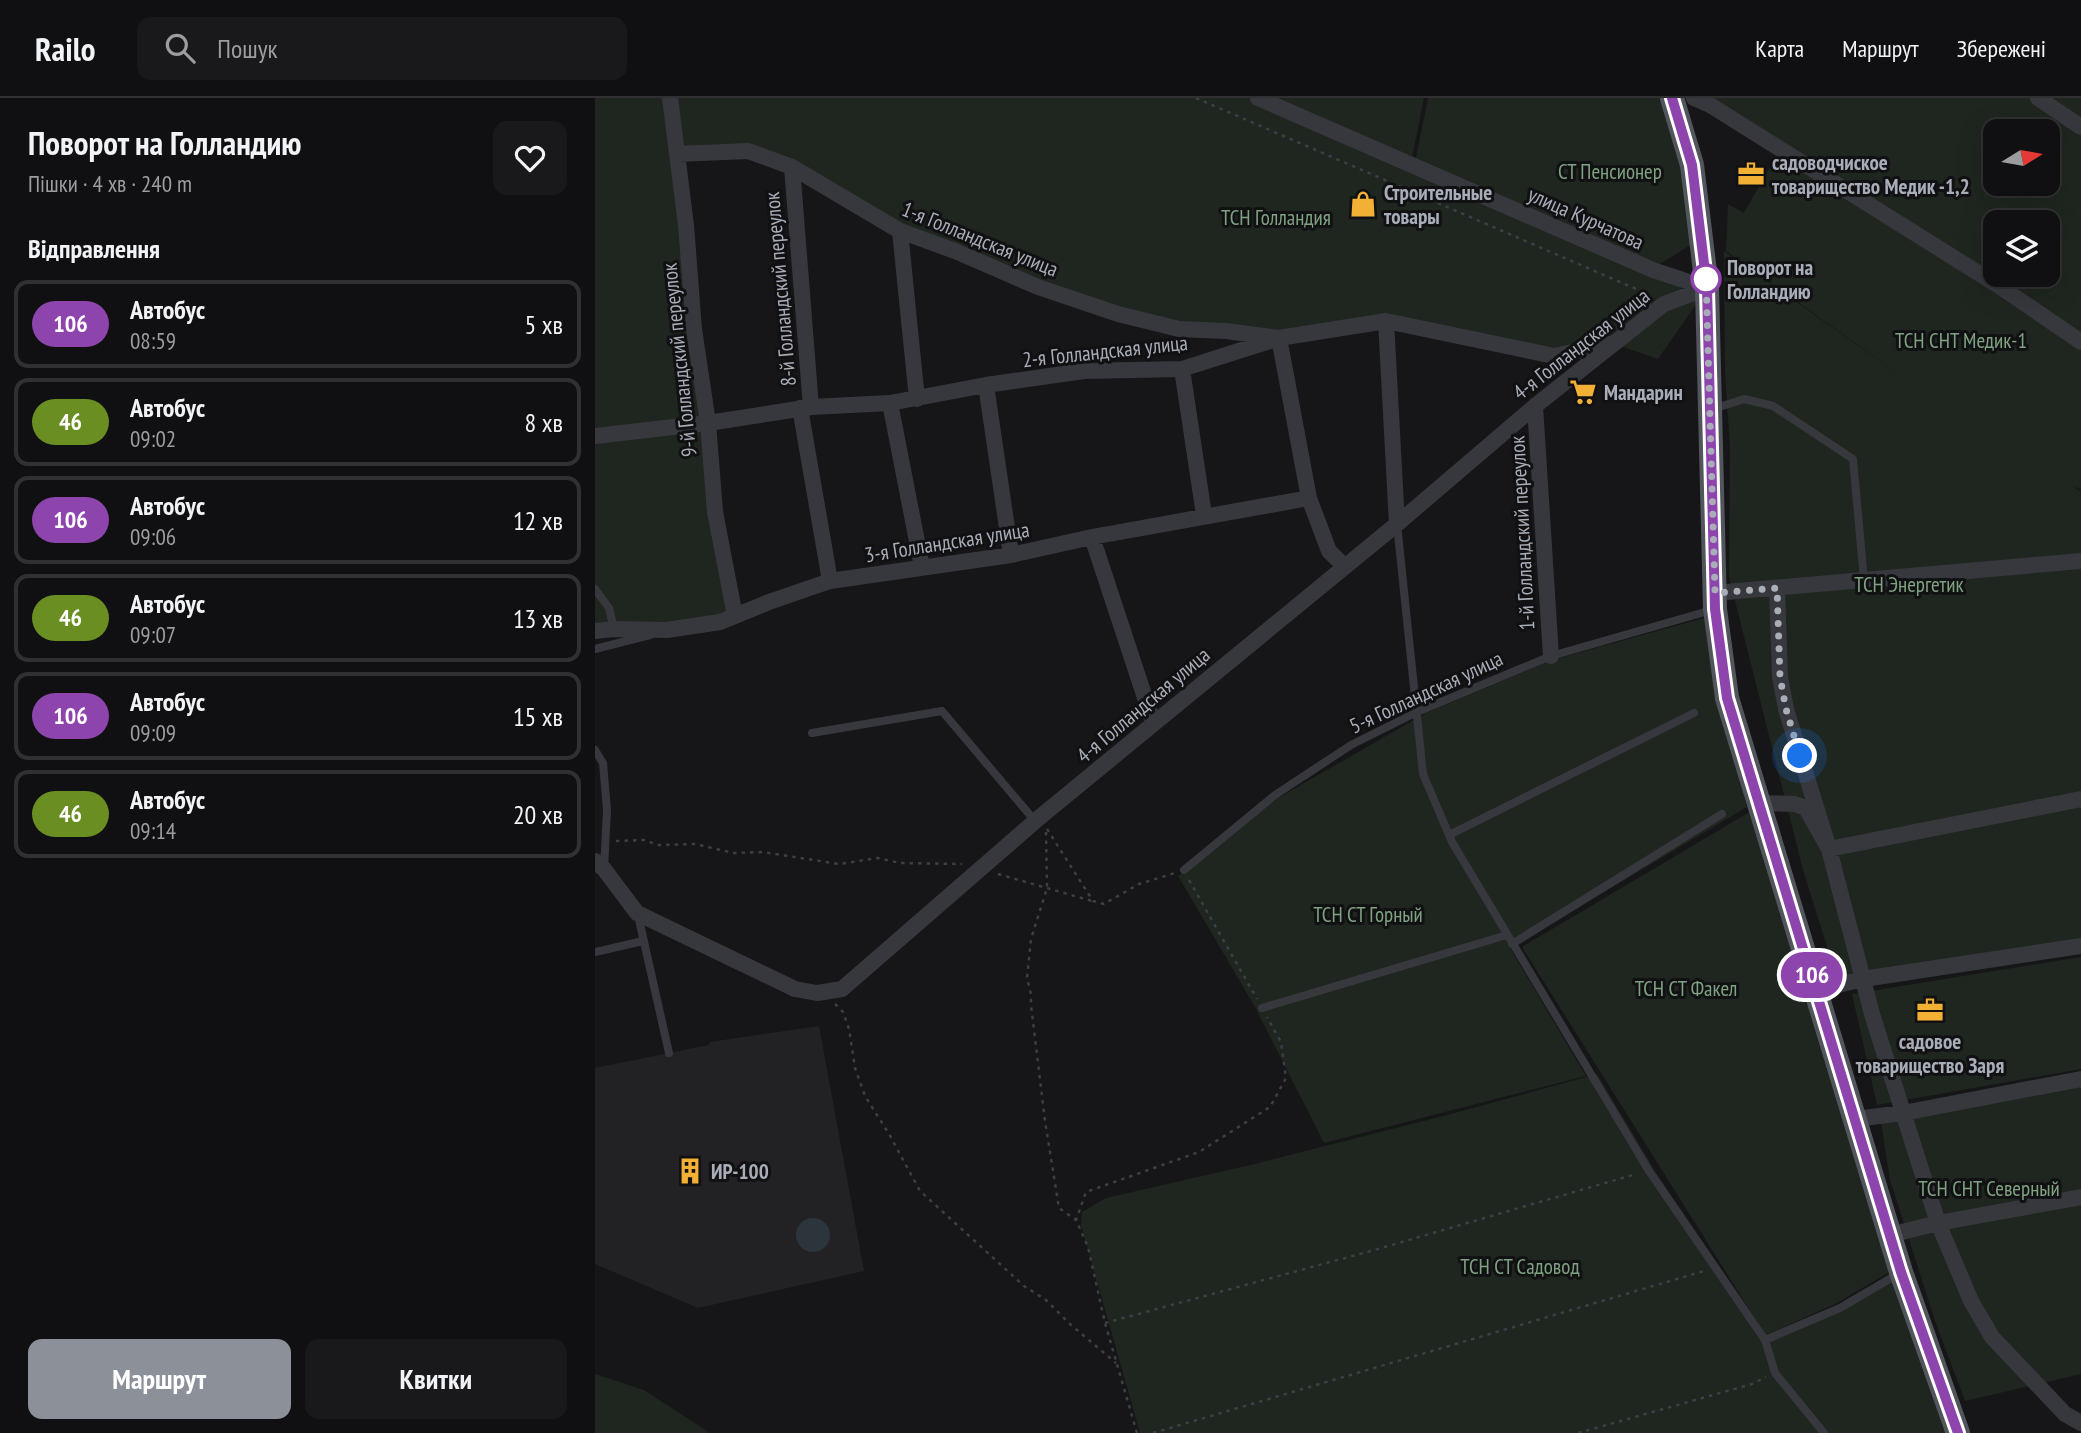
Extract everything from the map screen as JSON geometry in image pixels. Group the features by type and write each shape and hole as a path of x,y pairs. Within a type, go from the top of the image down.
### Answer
{"main road":[{"path":"1672,98 1692,165 1707,288 1715,601 1727,698 1889,1235 1958,1433"}],"street":[{"name":"9-й Голландский переулок","path":"670,98 687,225 694,329 708,423 715,512 735,617"},
{"name":"улица Курчатова","path":"1258,98 1653,270 1707,288"},
{"path":"1694,98 1709,102 1999,286 2081,342"},
{"path":"2038,98 2081,127"},
{"name":"1-я Голландская улица","path":"677,154 748,151 792,167 900,231 955,251 1038,287 1118,314 1179,329 1226,331 1279,338"},
{"name":"8-й Голландский переулок","path":"792,167 805,407 830,581"},
{"path":"900,231 917,399"},
{"name":"4-я Голландская улица","path":"823,992 842,989 984,866 1041,824 1153,722 1397,524 1535,406 1664,304 1707,288"},
{"path":"1386,321 1397,524"},
{"name":"2-я Голландская улица","path":"595,436 708,423 805,407 890,403 986,385 1084,371 1182,369 1279,338 1386,321 1554,356 1613,344"},
{"path":"1279,338 1309,498 1329,551 1344,566"},
{"path":"1182,369 1204,515"},
{"path":"986,385 1011,555"},
{"path":"890,403 922,567"},
{"name":"1-й Голландский переулок","path":"1535,406 1551,656"},
{"name":"3-я Голландская улица","path":"595,631 667,630 720,622 830,581 1011,555 1204,515 1309,498"},
{"path":"1092,537 1153,722"},
{"path":"1715,601 1777,588 2081,561"},
{"path":"1777,588 1780,677 1786,709 1829,849 1863,979 1938,1223 1971,1301 1992,1337 2065,1414 2081,1423"},
{"path":"1829,849 2081,799"},
{"path":"1758,803 1795,804 1806,808 1829,849"},
{"path":"600,865 637,912 795,989 823,992"},
{"path":"1817,990 1863,979 2081,946"},
{"path":"1855,1119 1903,1113 2081,1079"},
{"path":"1889,1235 1938,1223 2081,1197"}],"lane":[{"path":"1710,410 1744,399 1773,406 1853,459 1864,580"},
{"path":"1397,524 1423,774 1449,835 1650,1171 1765,1340 1775,1373 1824,1433"},
{"path":"595,589 609,608 614,629"},
{"name":"5-я Голландская улица","path":"1184,870 1275,795 1351,746 1417,712 1551,656 1715,601"},
{"path":"595,649 667,630"},
{"path":"812,733 942,711 1041,824"},
{"path":"1449,835 1694,713"},
{"path":"595,750 603,763 607,810 606,841 600,865"},
{"path":"1512,944 1722,814"},
{"path":"637,912 669,1053"},
{"path":"1262,1008 1507,935"},
{"path":"595,951 643,940"},
{"path":"1765,1340 1840,1308 1901,1272"}],"path":[{"path":"1196,98 1643,292"},
{"path":"1041,824 1093,901"},
{"path":"1041,824 1047,888 1031,939 1027,978 1031,993 1043,1108 1059,1208 1076,1220 1087,1247 1105,1324 1137,1433"},
{"path":"606,841 643,840 658,845 685,843 734,853 763,852 839,863 879,859 899,863 984,866 1001,876 1104,904 1139,884 1184,870 1281,1042 1286,1078 1271,1107 1199,1152 1086,1192 1076,1220"},
{"path":"823,992 843,1012 849,1029 855,1068 865,1096 920,1191 1024,1286 1046,1300 1117,1364"},
{"path":"1105,1324 1650,1171"},
{"path":"1153,1433 1715,1268"},
{"path":"1578,1433 1752,1384 1775,1373"}],"shaded area":[{"path":"819,1026 864,1271 698,1308 595,1264 595,1068 709,1045 710,1042"},
{"path":"813,1218 825,1223 830,1235 825,1247 813,1252 801,1247 796,1235 801,1223"}],"green space":[{"name":"ТСН Голландия","path":"595,98 1424,98 1410,168 1653,270 1699,300 1658,359 1612,343 1554,355 1385,320 1279,336 1180,328 1093,305 888,222 747,149 680,156 737,613 719,619 595,628"},
{"name":"СТ Пенсионер","path":"1428,98 1661,98 1687,174 1694,243 1653,268 1414,167"},
{"path":"1712,98 2081,98 2081,340 2000,287 2060,287 2060,210 1983,210 1983,276"},
{"name":"ТСН Энергетик","path":"1779,151 1983,281 1983,287 1992,287 2081,344 2081,490 2073,486 2081,492 2081,953 1841,991 1803,870 1729,577 1730,448 1725,374 1724,251 1907,380 1726,251 1728,204 1744,213"},
{"name":"ТСН СТ Горный","path":"1708,617 1722,704 1747,807 1510,948 1586,1076 1324,1143 1255,1007 1178,876 1278,798 1426,713 1552,660"},
{"name":"ТСН СТ Садовод","path":"1753,810 1893,1270 1835,1304 1766,1335 1770,1342 1898,1278 1956,1433 1140,1433 1081,1225 1082,1212 1106,1198 1246,1166 1597,1074 1655,1171 1761,1328 1522,947"},
{"path":"2081,957 2081,1069 1877,1105 1852,994"},
{"name":"ТСН СНТ Северный","path":"2081,1078 2081,1374 1965,1401 1935,1321 1890,1180 1879,1110"},
{"path":"595,1374 644,1390 710,1433 595,1433"}],"bus line":[{"name":"106","path":"1672,98 1692,165 1707,288 1715,609 1727,698 1901,1272 1958,1433"}],"place":[{"name":"садоводчиское товарищество Медик -1,2","path":"1751,174"},
{"name":"Строительные товары","path":"1363,204"},
{"name":"Поворот на Голландию","path":"1706,279"},
{"name":"Мандарин","path":"1583,392"},
{"name":"садовое товарищество Заря","path":"1930,1010"},
{"name":"ИР-100","path":"690,1171"}],"route":[{"path":"1706,279 1715,593 1777,588 1780,677 1800,756"}],"park label":[{"name":"ТСН СНТ Медик-1","path":"1961,340"},
{"name":"ТСН СТ Факел","path":"1686,988"}]}
